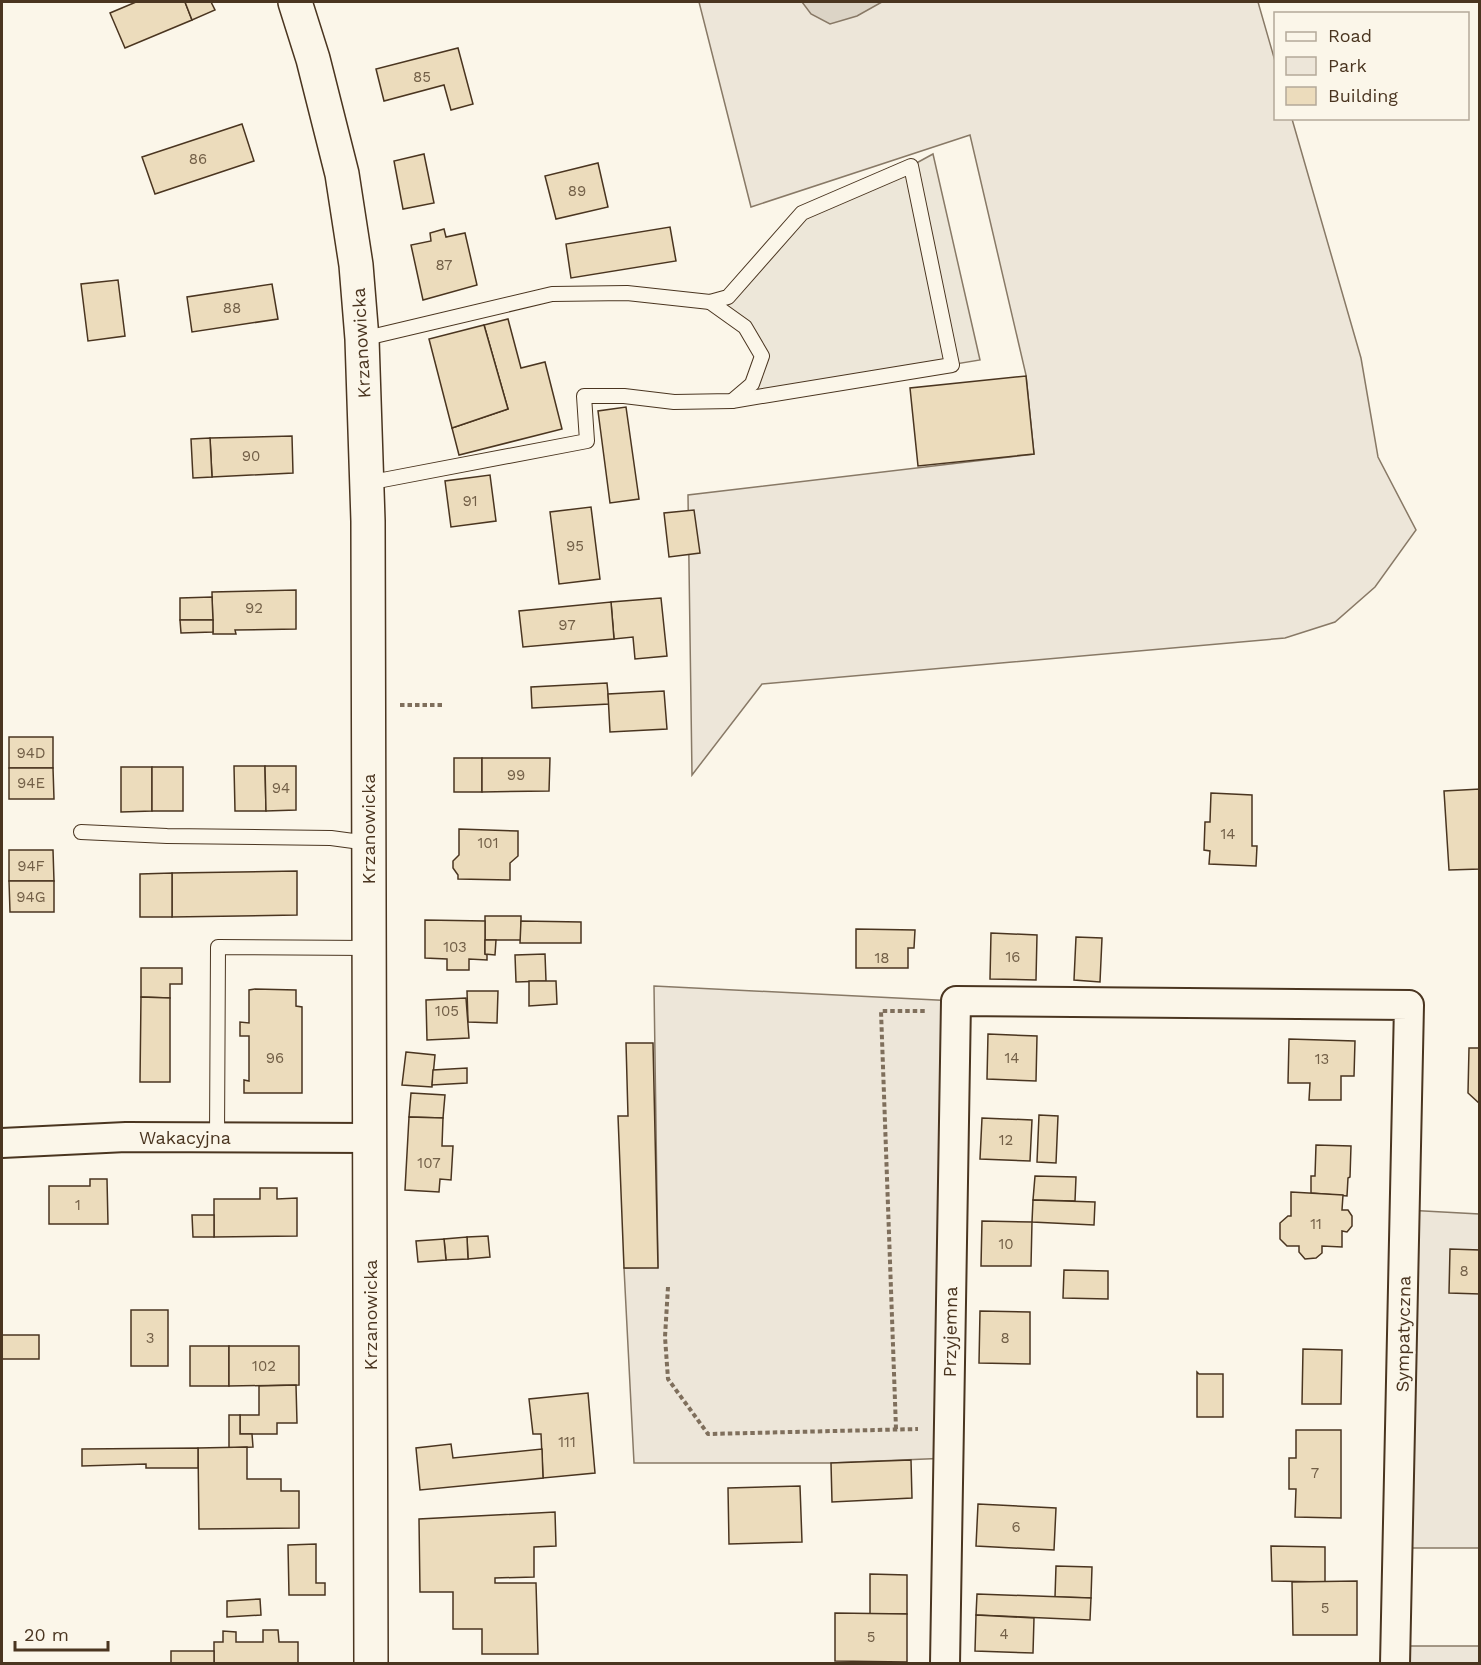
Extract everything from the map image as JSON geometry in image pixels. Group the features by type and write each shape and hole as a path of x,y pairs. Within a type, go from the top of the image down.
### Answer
{"street":[{"name":"Krzanowicka","path":"295,2 313,59 342,174 356,265 362,339 367,483 371,1664"},
{"name":"Sympatyczna","path":"956,1006 1409,1005 1408,1137 1395,1664"},
{"name":"Przyjemna","path":"945,1664 956,1006"},
{"name":"Wakacyjna","path":"2,1143 126,1137 369,1138"}],"lane":[{"path":"362,339 552,294 627,293 710,302 728,297 802,213 911,166 952,365 732,401 674,402 624,396 584,396 587,441 367,483"},
{"path":"710,302 745,327 762,356 752,384 732,401"},
{"path":"81,832 167,836 331,838 368,843"},
{"path":"217,1137 218,947 368,948"}],"path":[{"path":"390,705 446,705"},
{"path":"896,1429 881,1011 956,1006"},
{"path":"668,1287 665,1337 668,1379 708,1434 949,1428"}],"green space":[{"path":"699,2 1258,2 1274,58 1274,120 1292,120 1361,358 1378,457 1416,530 1375,587 1335,622 1285,638 762,684 692,775 688,495 1034,454 1026,375 970,135 751,207"},
{"path":"654,986 956,1001 949,1458 831,1463 634,1463 624,1268 658,1267"},
{"path":"1406,1210 1479,1214 1479,1548 1398,1548"},
{"path":"1396,1646 1479,1646 1479,1663 1395,1664"}],"shaded area":[{"path":"802,2 882,2 857,16 830,24 811,14"},
{"path":"933,154 980,360 732,401 752,384 762,356 745,327 710,302 728,297 802,213 911,166"}],"building":[{"path":"136,2 185,2 192,20 125,48 110,13"},
{"path":"185,2 211,2 215,10 192,20"},
{"path":"458,48 473,104 451,110 444,85 384,101 376,69"},
{"path":"242,124 254,161 155,194 142,157"},
{"path":"424,154 434,203 403,209 394,161"},
{"path":"598,163 608,207 556,219 545,176"},
{"path":"670,227 676,261 571,278 566,244"},
{"path":"444,229 446,237 465,233 477,285 423,300 411,245 431,241 430,233"},
{"path":"118,280 125,336 88,341 81,284"},
{"path":"272,284 278,319 192,332 187,297"},
{"path":"508,319 521,368 545,362 562,429 459,455 452,428 508,409 484,325"},
{"path":"484,325 508,409 452,428 429,339"},
{"path":"1026,376 1034,454 918,466 910,388"},
{"path":"626,407 639,499 610,503 598,411"},
{"path":"292,436 293,473 212,477 210,438"},
{"path":"210,438 212,477 193,478 191,439"},
{"path":"490,475 496,521 451,527 445,481"},
{"path":"591,507 600,579 559,584 550,512"},
{"path":"694,510 700,553 669,557 664,513"},
{"path":"296,590 296,629 235,630 236,634 213,634 212,592"},
{"path":"212,597 213,620 180,620 180,598"},
{"path":"661,598 667,656 635,659 633,637 614,639 611,602"},
{"path":"611,602 614,639 523,647 519,611"},
{"path":"180,620 213,620 213,632 181,633"},
{"path":"607,683 609,704 532,708 531,687"},
{"path":"664,691 667,729 610,732 608,694"},
{"path":"9,737 53,737 53,768 9,768"},
{"path":"454,758 482,758 482,792 454,792"},
{"path":"482,758 550,758 549,791 482,792"},
{"path":"234,766 265,766 266,811 235,811"},
{"path":"265,766 296,766 296,810 266,811"},
{"path":"121,767 152,767 152,811 121,812"},
{"path":"152,767 183,767 183,811 152,811"},
{"path":"9,768 53,768 54,799 9,799"},
{"path":"1480,789 1480,869 1449,870 1444,791"},
{"path":"1211,793 1252,795 1252,846 1257,846 1256,866 1209,864 1210,851 1204,850 1205,822 1210,822"},
{"path":"459,829 518,831 518,856 510,863 510,880 458,879 453,868 453,861 459,855"},
{"path":"9,850 53,850 54,881 9,881"},
{"path":"297,871 297,915 172,917 172,873"},
{"path":"172,873 172,917 140,917 140,874"},
{"path":"9,881 54,881 54,912 10,912"},
{"path":"485,916 521,916 521,940 485,940"},
{"path":"425,920 485,921 487,960 469,959 469,970 447,970 447,959 425,958"},
{"path":"521,921 581,922 581,943 520,943"},
{"path":"856,929 915,930 914,948 908,948 908,968 856,968"},
{"path":"991,933 1037,935 1036,980 990,979"},
{"path":"1076,937 1102,938 1100,982 1074,980"},
{"path":"485,940 496,940 495,955 485,954"},
{"path":"545,954 546,981 516,982 515,955"},
{"path":"141,968 182,968 182,984 170,984 170,998 141,997"},
{"path":"529,981 556,981 557,1004 529,1006"},
{"path":"249,990 296,990 296,1006 302,1007 302,1093 244,1093 244,1080 249,1081 249,1036 240,1036 240,1022 249,1023"},
{"path":"467,991 498,991 497,1023 468,1022"},
{"path":"141,997 170,998 170,1082 140,1082"},
{"path":"466,998 469,1038 427,1040 426,1000"},
{"path":"988,1034 1037,1036 1036,1081 987,1079"},
{"path":"1289,1039 1355,1041 1354,1076 1341,1076 1341,1100 1309,1100 1310,1083 1288,1083"},
{"path":"626,1043 653,1043 658,1268 624,1268 618,1116 628,1116"},
{"path":"1469,1048 1480,1048 1480,1104 1468,1093"},
{"path":"406,1052 435,1055 432,1087 402,1085"},
{"path":"467,1068 467,1083 432,1085 433,1070"},
{"path":"411,1093 445,1095 443,1118 409,1117"},
{"path":"1039,1115 1058,1116 1056,1163 1037,1162"},
{"path":"409,1117 443,1118 442,1146 453,1146 451,1180 440,1179 439,1192 405,1190"},
{"path":"982,1118 1032,1120 1030,1161 980,1159"},
{"path":"1316,1145 1351,1146 1347,1196 1311,1193 1311,1176 1315,1176"},
{"path":"1035,1176 1076,1177 1075,1201 1033,1200"},
{"path":"90,1179 107,1179 108,1224 49,1224 49,1186 90,1186"},
{"path":"260,1188 277,1188 277,1199 297,1198 297,1236 214,1237 214,1199 260,1199"},
{"path":"1291,1192 1343,1195 1342,1210 1348,1210 1352,1216 1352,1226 1347,1232 1342,1231 1342,1247 1322,1246 1322,1253 1316,1258 1305,1259 1299,1252 1299,1246 1287,1246 1280,1239 1280,1223 1291,1216"},
{"path":"1033,1200 1095,1202 1094,1225 1032,1222"},
{"path":"192,1215 214,1215 214,1237 193,1237"},
{"path":"982,1221 1032,1222 1031,1266 981,1266"},
{"path":"488,1236 490,1257 468,1259 467,1237"},
{"path":"467,1237 468,1259 446,1260 444,1239"},
{"path":"444,1239 446,1260 418,1262 416,1241"},
{"path":"1450,1249 1480,1250 1480,1294 1449,1293"},
{"path":"1064,1270 1108,1271 1108,1299 1063,1298"},
{"path":"131,1310 168,1310 168,1366 131,1366"},
{"path":"980,1311 1030,1312 1030,1364 979,1363"},
{"path":"2,1335 39,1335 39,1359 2,1359"},
{"path":"190,1346 229,1346 229,1386 190,1386"},
{"path":"229,1346 299,1346 299,1385 229,1386"},
{"path":"1303,1349 1342,1350 1341,1404 1302,1404"},
{"path":"1197,1372 1199,1374 1223,1374 1223,1417 1197,1417"},
{"path":"296,1385 297,1423 277,1423 277,1434 240,1434 240,1415 259,1415 259,1386"},
{"path":"588,1393 595,1473 543,1478 541,1434 533,1434 529,1399"},
{"path":"229,1415 240,1415 240,1434 252,1434 253,1447 229,1448"},
{"path":"1296,1430 1341,1430 1341,1518 1295,1517 1296,1489 1289,1489 1289,1458 1296,1458"},
{"path":"451,1444 453,1458 542,1449 543,1478 420,1490 416,1448"},
{"path":"247,1447 247,1479 281,1479 281,1491 299,1491 299,1528 199,1529 198,1448"},
{"path":"198,1448 198,1468 146,1468 146,1464 82,1466 82,1449"},
{"path":"911,1460 912,1498 832,1502 831,1463"},
{"path":"800,1486 802,1542 729,1544 728,1488"},
{"path":"978,1504 1056,1508 1054,1550 976,1546"},
{"path":"555,1512 556,1546 534,1547 534,1577 495,1578 495,1583 536,1583 538,1654 482,1654 482,1629 453,1629 453,1592 420,1592 419,1519"},
{"path":"316,1544 316,1583 325,1583 325,1595 289,1595 288,1545"},
{"path":"1271,1546 1325,1547 1325,1582 1272,1581"},
{"path":"1056,1566 1092,1567 1091,1598 1055,1597"},
{"path":"870,1574 907,1575 907,1614 870,1614"},
{"path":"1357,1581 1357,1635 1293,1635 1292,1582"},
{"path":"977,1594 1091,1598 1090,1620 976,1615"},
{"path":"260,1599 261,1615 227,1617 227,1601"},
{"path":"835,1613 907,1614 907,1662 835,1661"},
{"path":"976,1615 1034,1618 1033,1653 975,1651"},
{"path":"263,1630 278,1630 279,1642 298,1642 298,1664 214,1664 214,1642 223,1642 223,1631 236,1632 236,1642 263,1642"},
{"path":"171,1651 214,1651 214,1664 171,1664"}]}
